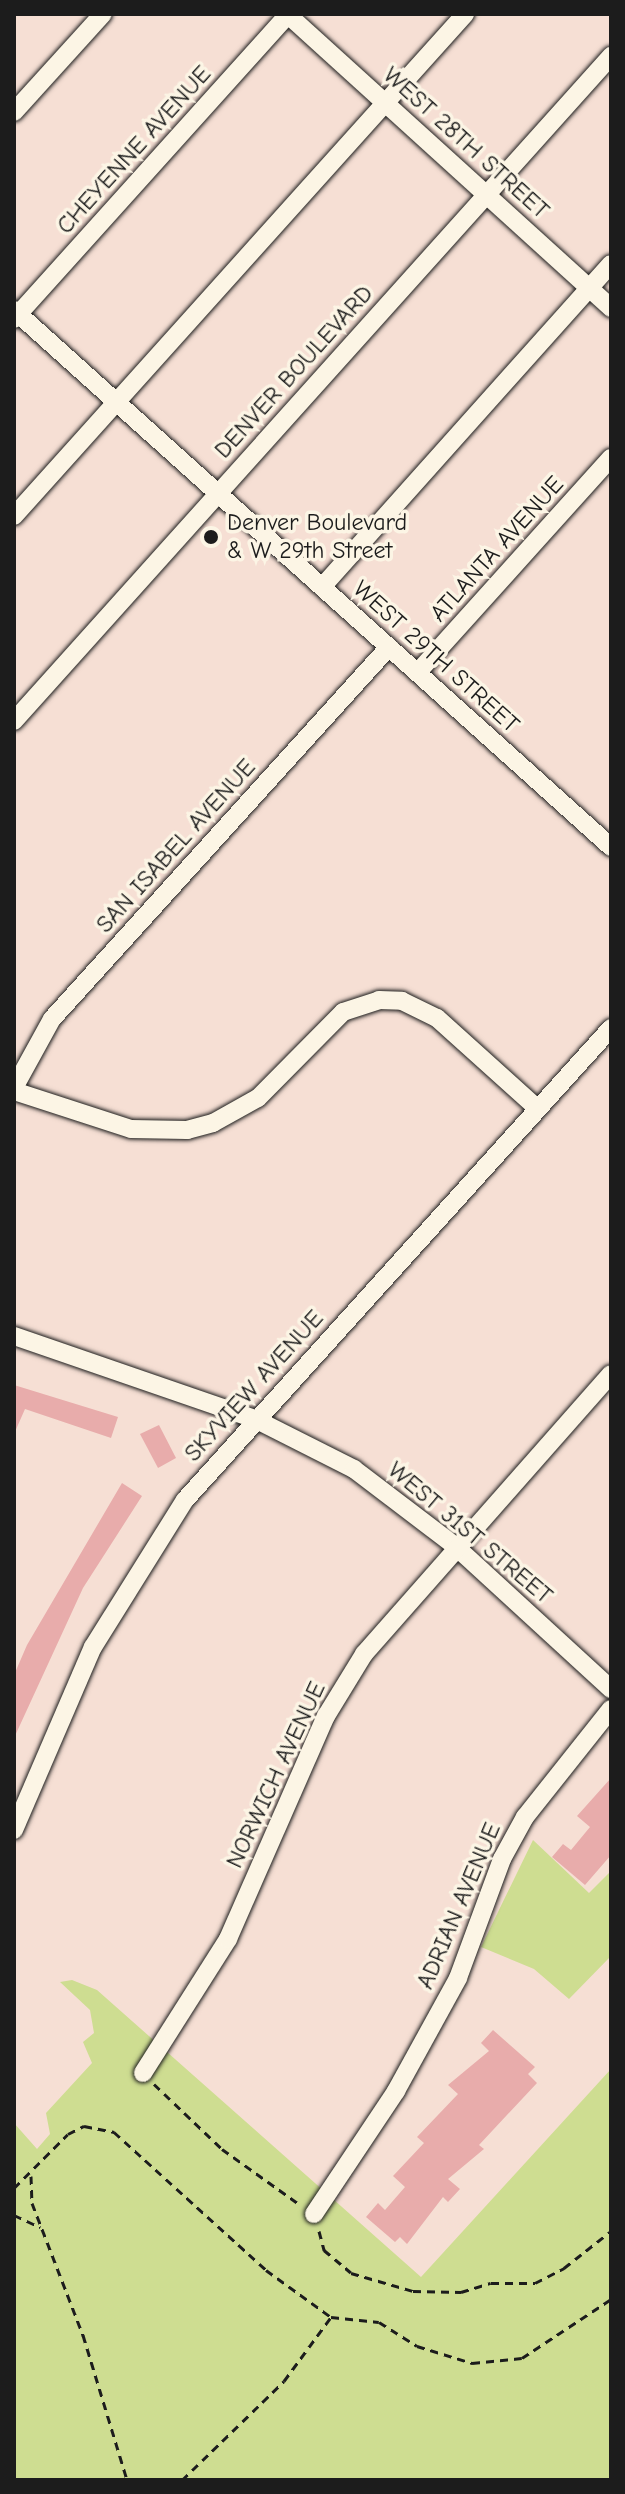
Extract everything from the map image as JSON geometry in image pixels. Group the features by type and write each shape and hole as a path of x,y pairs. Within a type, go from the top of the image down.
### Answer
{"street":[{"path":"14,112 103,14"},
{"name":"WEST 28TH STREET","path":"288,14 611,308"},
{"name":"CHEYENNE AVENUE","path":"15,314 288,14"},
{"path":"14,516 465,14"},
{"name":"DENVER BOULEVARD","path":"14,721 611,56"},
{"path":"322,587 611,264"},
{"name":"WEST 29TH STREET","path":"15,314 218,492 611,847"},
{"name":"ATLANTA AVENUE","path":"418,672 611,458"},
{"name":"SAN ISABEL AVENUE","path":"14,1090 52,1019 389,647"},
{"path":"14,1090 131,1129 200,1126 258,1098 343,1012 379,1000 402,1001 437,1018 537,1108"},
{"name":"SKYVIEW AVENUE","path":"14,1830 87,1660 122,1595 185,1500 611,1028"},
{"name":"WEST 31ST STREET","path":"14,1336 255,1419 354,1469 455,1546 611,1689"},
{"name":"NORWICH AVENUE","path":"143,2073 228,1939 326,1716 364,1654 455,1546 611,1374"},
{"name":"ADRIAN AVENUE","path":"314,2214 396,2091 458,1978 522,1821 611,1709"}],"path":[{"path":"143,2073 222,2149 314,2214 324,2250 351,2273 413,2291 461,2292 491,2283 535,2283 564,2268 611,2231"},
{"path":"14,2188 76,2130 99,2127 114,2132 266,2270 331,2317 379,2322 445,2357 497,2364 548,2344 611,2299"},
{"path":"31,2175 40,2227 83,2335 127,2480"},
{"path":"14,2215 40,2227"},
{"path":"182,2480 284,2381 331,2317"}],"green space":[{"path":"533,1840 589,1893 611,1871 611,1956 569,1999 534,1969 481,1947"},
{"path":"72,1980 97,1990 421,2277 611,2069 611,2480 14,2480 14,2123 37,2149 50,2134 46,2113 92,2063 83,2042 94,2033 90,2010 60,1982"}],"building":[{"path":"14,1385 118,1417 111,1438 25,1409 14,1434"},
{"path":"159,1425 176,1458 158,1468 140,1434"},
{"path":"122,1483 142,1496 83,1588 14,1738 14,1675 27,1645"},
{"path":"611,1778 611,1855 585,1885 552,1857 563,1844 571,1850 590,1827 577,1816"},
{"path":"493,2030 535,2067 528,2074 537,2083 479,2145 484,2149 448,2179 460,2189 448,2202 443,2197 407,2244 400,2237 395,2242 366,2217 378,2203 385,2210 405,2187 393,2176 424,2143 417,2137 458,2094 448,2085 489,2051 481,2043"}],"place":[{"name":"Denver Boulevard & W 29th Street","path":"211,537"}]}
